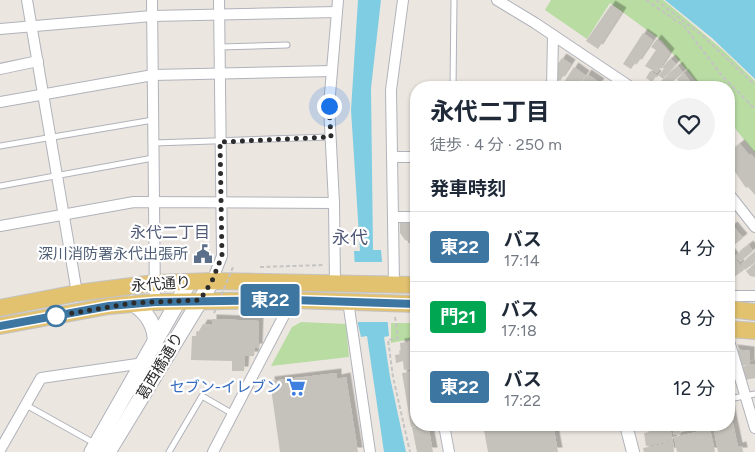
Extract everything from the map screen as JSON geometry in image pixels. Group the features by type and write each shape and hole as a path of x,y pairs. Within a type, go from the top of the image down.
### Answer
{"main road":[{"name":"葛西橋通り","path":"104,450 212,281"},
{"name":"永代通り","path":"0,308 78,293 155,282 390,284"},
{"name":"葛西橋通り","path":"104,450 144,363 189,282"},
{"path":"390,284 410,285"},
{"name":"永代通り","path":"0,326 132,303 200,300 352,302 396,310"},
{"path":"132,303 140,309 152,325 156,337 155,345"},
{"path":"396,310 410,306"},
{"path":"735,310 755,312"},
{"path":"735,329 755,331"}],"street":[{"path":"27,0 63,216 78,293"},
{"path":"152,0 155,302"},
{"path":"212,281 222,256 219,0"},
{"path":"335,283 334,202 329,106 338,0"},
{"path":"390,284 393,217 391,90 404,0"},
{"path":"497,0 622,81"},
{"path":"0,29 152,16 337,12"},
{"path":"552,81 553,35"},
{"path":"0,69 38,61"},
{"path":"0,102 153,75 332,71"},
{"path":"392,156 410,157"},
{"path":"0,226 134,202 334,202"},
{"path":"735,202 755,227"},
{"path":"393,217 410,217"},
{"path":"735,296 755,296"},
{"path":"214,452 292,300"},
{"path":"352,302 370,452"},
{"path":"735,356 750,395 755,428"},
{"path":"0,450 41,378 144,363"},
{"path":"445,431 449,452"},
{"path":"628,431 633,452"}],"lane":[{"path":"453,81 454,0"},
{"path":"219,46 287,45"},
{"path":"0,146 154,119"},
{"path":"154,143 331,137"},
{"path":"0,186 154,158"},
{"path":"735,398 750,395"},
{"path":"169,452 202,396 233,414"},
{"path":"26,405 104,450"}],"path":[{"path":"646,0 684,26 727,81"},
{"path":"656,0 703,36 755,85"},
{"path":"735,89 755,109"},
{"path":"263,267 335,265"},
{"path":"214,313 233,267"},
{"path":"396,310 398,338 388,340 410,452"}],"green space":[{"path":"551,0 663,0 723,50 755,81 755,153 735,128 735,81 696,81 662,41 610,3 587,39 545,10"},
{"path":"301,322 346,324 349,357 271,366 292,327"},
{"path":"391,323 410,323 410,339 391,343"}],"water":[{"path":"358,0 381,0 371,88 373,250 381,250 389,336 384,337 390,377 406,452 384,452 367,336 361,337 358,324 354,251 360,251 351,110"},
{"path":"665,0 755,0 755,79 712,38"}],"pier":[{"path":"352,262 385,262 390,322 356,322"}],"building":[{"path":"611,5 622,12 598,49 586,41"},
{"path":"643,33 653,40 637,64 635,63 631,69 623,64"},
{"path":"657,39 670,53 657,73 645,66 656,50 651,47"},
{"path":"562,58 571,64 560,81 557,79 557,65"},
{"path":"671,59 676,64 663,79 658,75 664,69 662,67"},
{"path":"678,66 683,73 673,81 661,81"},
{"path":"574,67 585,75 581,81 565,81"},
{"path":"650,71 657,75 653,81 646,78"},
{"path":"684,73 690,81 679,81 677,79"},
{"path":"587,74 597,81 582,81"},
{"path":"740,144 755,159 755,195 748,187 746,188 735,172 735,148"},
{"path":"400,220 410,220 410,243 400,233"},
{"path":"735,228 743,238 735,244"},
{"path":"749,245 753,251 740,262 735,256"},
{"path":"755,252 755,262 745,270 741,264"},
{"path":"735,259 744,270 735,276"},
{"path":"755,264 755,277 750,276 746,271"},
{"path":"212,319 259,321 258,348 255,348 254,356 245,356 244,371 232,371 232,361 191,360 192,336 196,336 203,324 212,325"},
{"path":"410,342 410,369 404,370 403,361 396,363 395,355 401,354 400,343"},
{"path":"735,349 750,351 750,364 739,367"},
{"path":"755,364 755,378 745,380 742,367"},
{"path":"410,372 410,421 402,373"},
{"path":"337,373 337,379 346,377 358,452 280,452 270,381"},
{"path":"413,431 429,431 433,452 417,452"},
{"path":"484,431 554,431 558,452 488,452"},
{"path":"671,431 673,441 646,446 644,433"},
{"path":"673,431 680,431 681,434 674,435"},
{"path":"701,431 710,431 715,452 677,452 674,437"},
{"path":"714,431 735,431 738,447 742,446 743,452 718,452"},
{"path":"673,442 674,452 644,452 643,448"}],"bus line":[{"name":"東22","path":"0,326 132,303 200,300 292,300 410,304"}],"place":[{"name":"深川消防署永代出張所","path":"203,254"},
{"name":"セブン-イレブン","path":"296,387"}],"district":[{"name":"永代二丁目","path":"170,232"},
{"name":"永代","path":"350,238"}],"route":[{"path":"56,316 132,303 200,300 219,267 222,256 220,142 331,137 329,106"}]}
